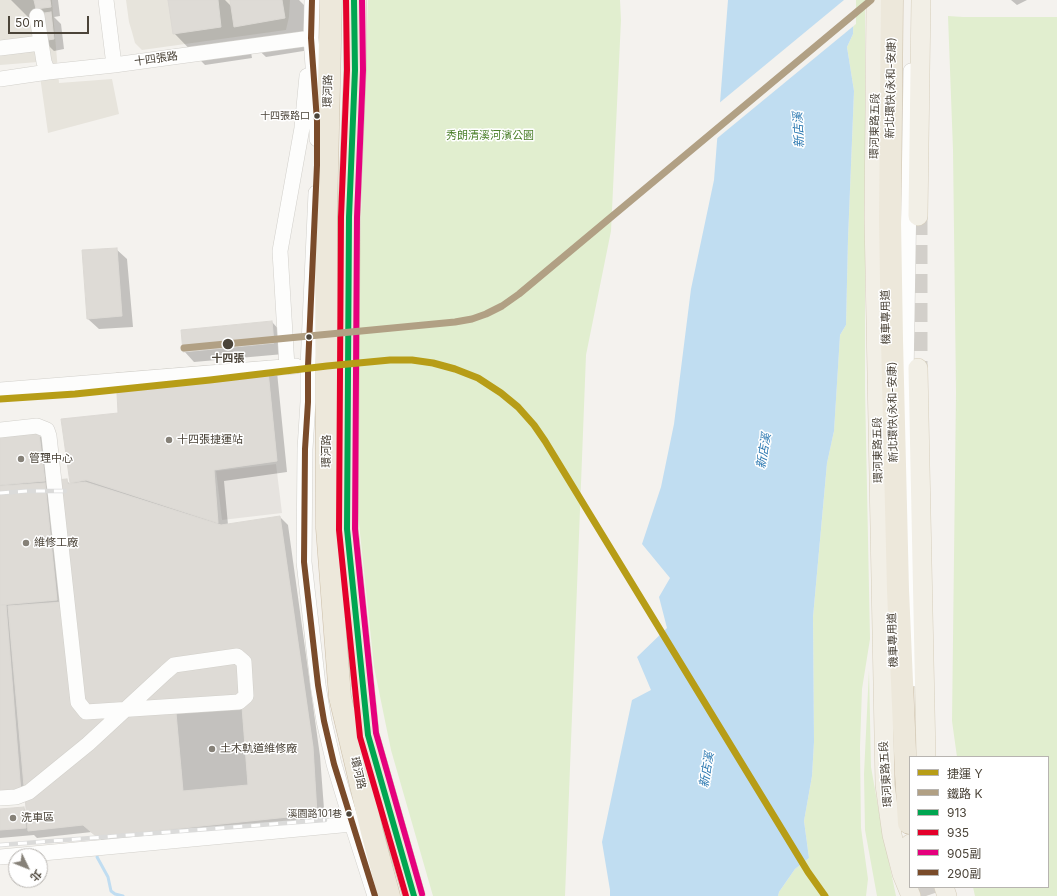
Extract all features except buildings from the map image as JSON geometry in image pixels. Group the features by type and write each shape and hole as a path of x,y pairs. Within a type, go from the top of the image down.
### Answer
{"highway":[{"name":"環河路","path":"331,0 326,212 327,528 340,697 372,832 390,896"},
{"name":"新北環快(永和-安康)","path":"892,0 890,220 892,340 898,590 906,774 906,824"},
{"name":"新北環快(永和-安康)","path":"905,0 899,99 897,219 904,590 911,756"},
{"name":"環河路","path":"354,2 355,70 349,217 347,528 368,736 414,896"},
{"path":"354,600 392,776 428,896"}],"main road":[{"name":"環河東路五段","path":"876,0 874,218 885,785 892,835 902,874 911,896"},
{"path":"918,216 921,0"},
{"path":"918,368 926,756"},
{"path":"902,874 909,848"}],"street":[{"path":"106,0 114,65"},
{"path":"287,367 280,251 302,128 311,38 312,0"},
{"name":"機車專用道","path":"886,0 884,135 887,442 897,757 906,824"},
{"name":"機車專用道","path":"913,0 906,378 912,620 919,756"},
{"path":"37,16 44,62 48,72"},
{"path":"308,402 308,366 317,157 317,121 311,38"},
{"name":"十四張路","path":"0,79 311,38"},
{"path":"0,48 41,43"},
{"path":"326,212 305,449 304,562 318,686 324,721 334,764 375,896"},
{"path":"0,390 308,366"},
{"path":"0,430 37,426 47,430 50,444 78,702 86,712 117,710 125,710 132,709 140,708 239,702 246,696 244,662 237,656 174,665 144,693 127,708 122,713 88,744 29,792 16,797 0,798"},
{"path":"0,857 352,824"}],"shaded area":[{"path":"0,0 52,0 59,83 112,79 119,114 48,133 38,62 0,65"},
{"path":"126,0 290,0 289,17 286,30 142,50 135,43 129,22"},
{"path":"276,464 282,513 222,520 216,471"}],"green space":[{"name":"秀朗清溪河濱公園","path":"368,0 620,0 621,20 611,231 586,355 565,896 433,896 391,750 374,667 353,466"},
{"path":"854,0 865,0 865,388 870,639 862,689 860,747 861,828 868,879 866,896 778,896 779,892 795,869 809,858 804,821 812,776 814,742 813,617 827,463 834,431 840,335 846,325 854,91 847,47 853,34"},
{"path":"948,16 1057,17 1057,896 975,896 973,888 1049,888 1049,756 957,756 952,721 956,392 953,150"},
{"path":"869,670 871,767 896,896 877,896 865,830 864,774"}],"water":[{"name":"新店溪","path":"728,0 854,0 853,34 847,47 854,91 846,325 840,335 834,431 827,463 813,617 814,742 812,776 804,821 809,858 795,869 779,892 778,896 610,896 602,842 632,700 651,690 637,657 667,628 659,597 670,578 642,544 661,487 674,424 691,289 714,180"}],"pier":[{"path":"844,0 856,0 856,24 715,140 718,104"}],"waterway":[{"path":"98,853 97,857 108,877 111,891 115,894 123,896"}],"tunnel":[{"path":"918,216 918,368"},
{"path":"923,888 926,896"}],"railway":[{"path":"0,493 65,491"},
{"path":"0,845 325,820"}],"metro line":[{"name":"Y","path":"0,399 75,394 390,360 412,360 433,363 455,369 478,378 501,393 518,407 534,425 545,441 808,872 825,896"}],"rail line":[{"name":"K","path":"184,348 455,322 472,319 502,306 519,294 871,0"}],"transit line":[{"name":"290副","path":"312,0 311,38 317,121 317,165 305,449 304,562 318,685 324,721 334,764 375,896"},
{"name":"935","path":"346,0 347,70 341,217 339,530 360,737 406,896"},
{"name":"913","path":"354,0 355,70 349,217 347,529 368,735 414,896"},
{"name":"905副","path":"362,0 363,70 357,217 355,529 376,733 422,894"}],"place":[{"name":"十四張路口","path":"317,116"},
{"name":"十四張","path":"228,344"},
{"name":"十四張捷運站","path":"169,440"},
{"name":"管理中心","path":"21,459"},
{"name":"維修工廠","path":"26,543"},
{"name":"土木軌道維修廠","path":"212,749"},
{"name":"溪園路101巷","path":"349,814"},
{"name":"洗車區","path":"13,818"}]}
